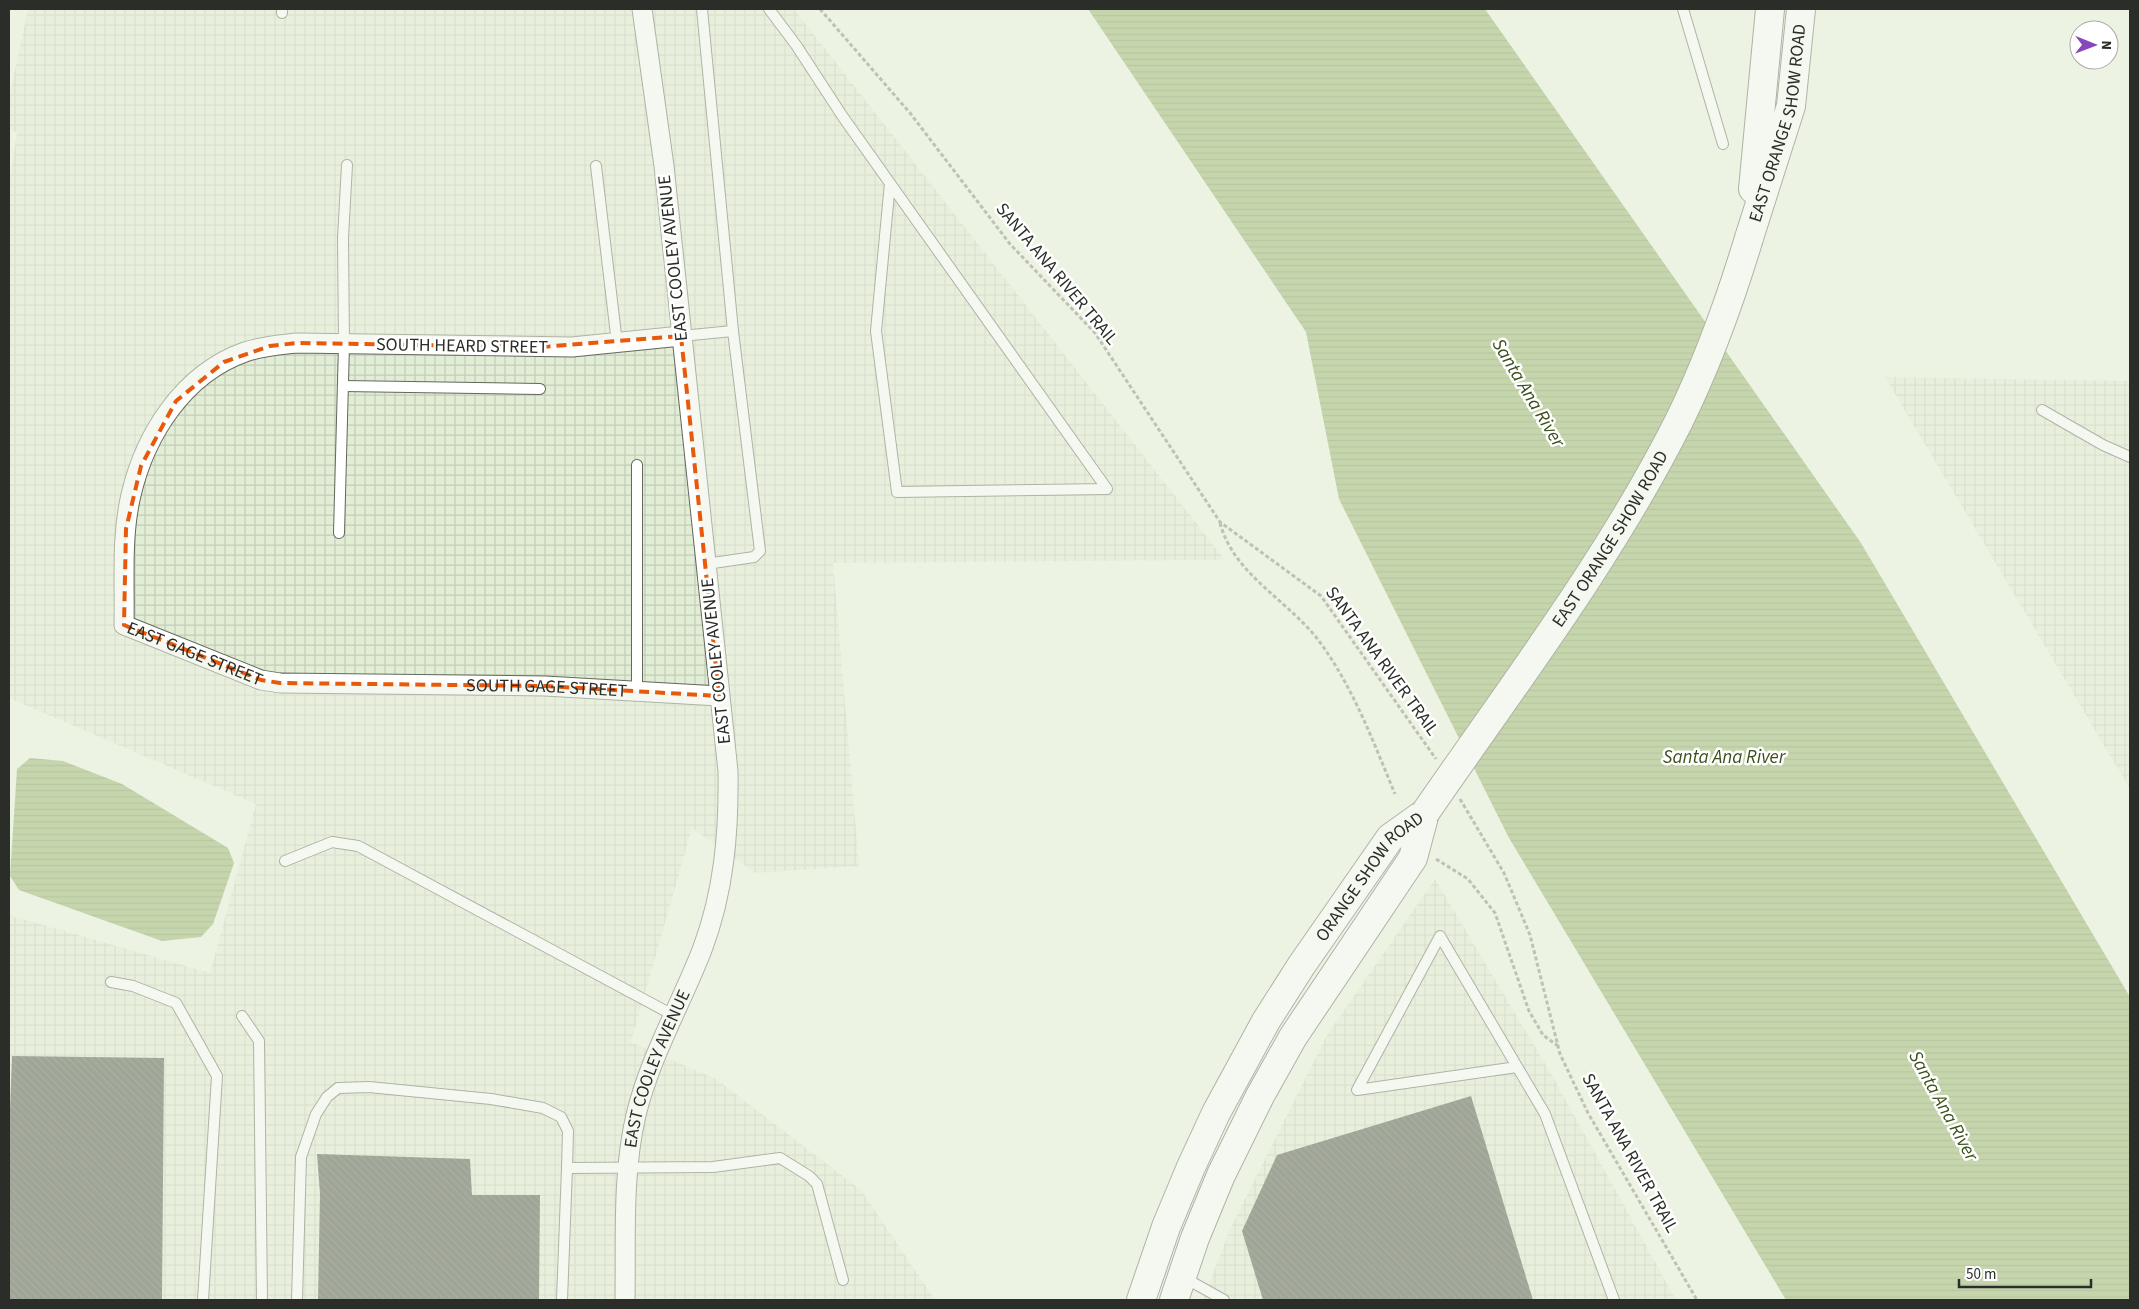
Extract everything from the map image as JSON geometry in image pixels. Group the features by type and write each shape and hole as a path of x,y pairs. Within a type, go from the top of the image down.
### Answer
{"main road":[{"name":"EAST ORANGE SHOW ROAD","path":"1749,238 1770,9"},
{"name":"EAST ORANGE SHOW ROAD","path":"1425,813 1600,559 1652,473 1703,370 1724,317 1791,106 1801,9"},
{"name":"ORANGE SHOW ROAD","path":"1141,1300 1166,1227 1191,1166 1247,1054 1301,966 1390,838 1425,813"},
{"name":"ORANGE SHOW ROAD","path":"1178,1288 1221,1175 1276,1068 1294,1037 1412,858 1425,813"},
{"path":"1247,1054 1276,1068"}],"street":[{"name":"EAST COOLEY AVENUE","path":"625,1300 629,1167 636,1116 649,1071 702,950 715,910 724,869 729,816 728,780 664,166 642,9"},
{"name":"SOUTH HEARD STREET","path":"244,352 270,346 297,343 572,347 681,336"},
{"name":"EAST GAGE STREET","path":"244,352 224,362 191,385 176,401 150,444 131,496 126,529 124,625 261,680 280,683 375,684"},
{"name":"SOUTH GAGE STREET","path":"375,684 544,686 719,696"}],"lane":[{"path":"702,9 733,331 760,552 754,557 706,564"},
{"path":"768,9 796,45 843,117 890,183 1096,473 1107,489 897,492 876,331 890,183"},
{"path":"1683,9 1723,144"},
{"path":"339,533 344,344 343,238 347,164"},
{"path":"596,166 617,343"},
{"path":"681,336 733,331"},
{"path":"343,386 540,389"},
{"path":"2042,410 2103,446 2130,457"},
{"path":"637,465 637,691"},
{"path":"285,861 332,842 358,846 673,1015"},
{"path":"1517,1067 1357,1090 1440,936 1545,1114 1614,1300"},
{"path":"111,982 133,986 176,1002 217,1076 202,1300"},
{"path":"242,1016 259,1041 262,1300"},
{"path":"298,1300 301,1157 316,1114 327,1098 338,1088 369,1087 491,1099 543,1108 561,1117 568,1131 562,1300"},
{"path":"567,1168 713,1167 780,1158 810,1176 817,1184 843,1280"},
{"path":"1178,1288 1224,1300"}],"path":[{"name":"SANTA ANA RIVER TRAIL","path":"820,9 910,113 1010,244 1095,333 1220,522 1320,596 1426,742 1440,766"},
{"path":"1220,522 1225,540 1238,558 1317,639 1339,670 1359,708 1395,794"},
{"name":"SANTA ANA RIVER TRAIL","path":"1455,791 1504,873 1530,935 1558,1046 1588,1113 1697,1300"},
{"path":"1436,859 1468,879 1495,914 1529,1011 1543,1035 1558,1046"}],"highlighted area":[{"path":"681,336 719,696 545,686 280,683 261,680 124,625 126,529 141,466 176,401 224,362 270,346 297,343 541,347"}],"shaded area":[{"path":"28,9 794,9 1225,560 833,563 859,866 756,873 692,828 631,1042 716,1079 861,1190 935,1300 9,1300 9,915 210,973 256,804 9,698 9,183 17,133 9,128 9,98"},
{"path":"1885,377 2130,381 2130,789"},
{"path":"1435,879 1553,1077 1676,1300 1203,1300 1230,1229 1327,1035"}],"water":[{"name":"Santa Ana River","path":"1088,9 1485,9 1861,543 2130,997 2130,1300 1786,1300 1509,838 1339,499 1306,332"},
{"path":"30,758 63,761 122,784 228,848 234,863 213,924 201,937 162,941 19,890 10,876 17,769"}],"building":[{"path":"12,1056 164,1058 162,1300 9,1300 9,1137"},
{"path":"1471,1096 1533,1300 1263,1300 1242,1231 1277,1155"},
{"path":"317,1154 470,1159 472,1195 540,1195 539,1300 318,1300 320,1194"}]}
